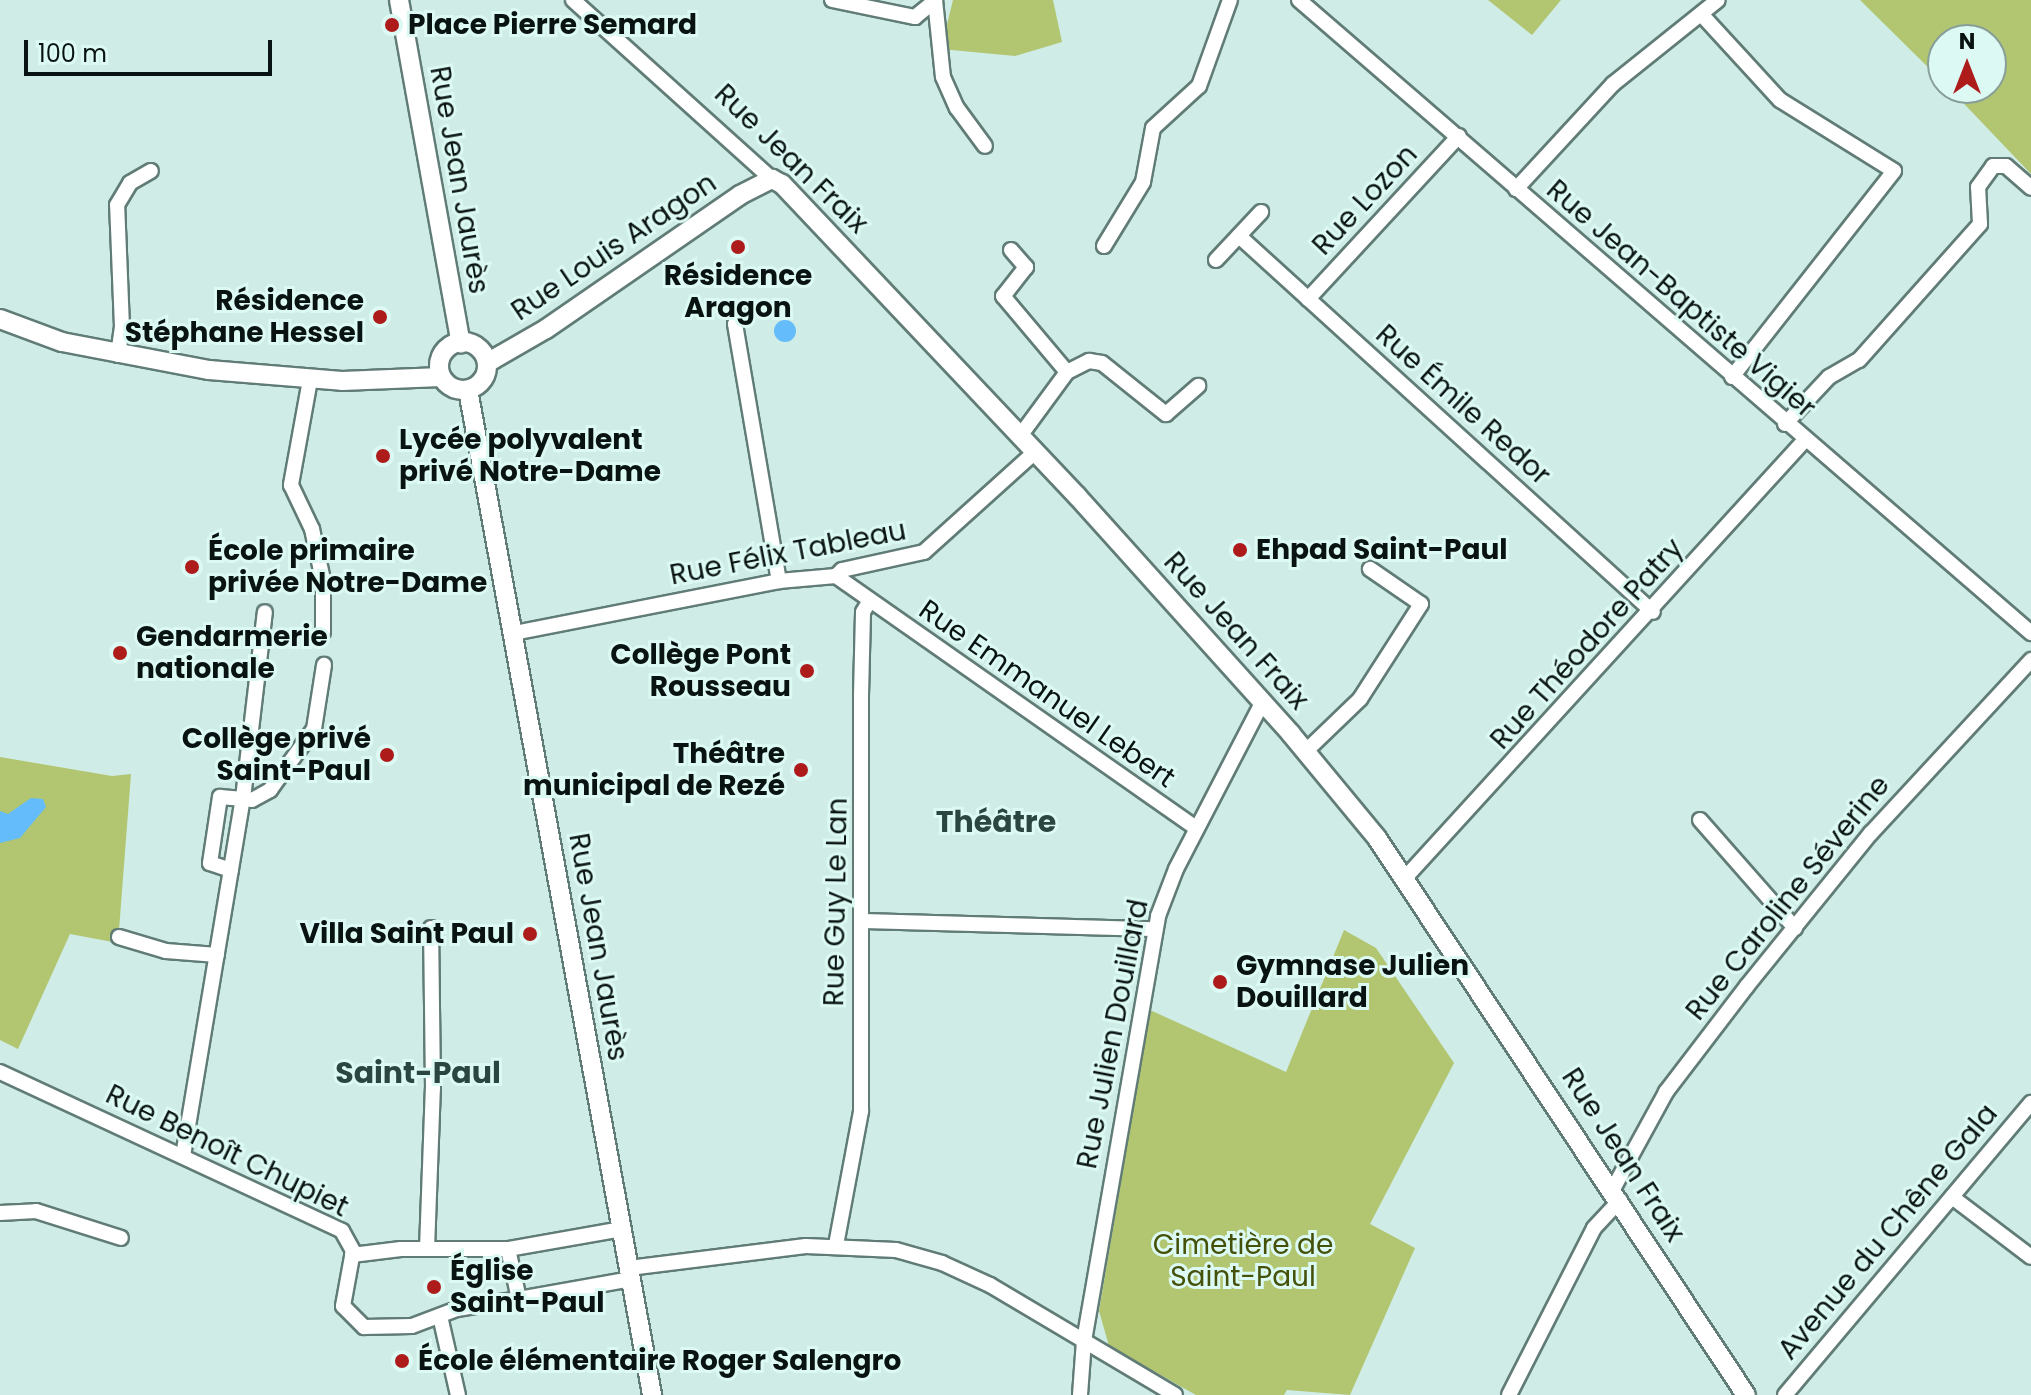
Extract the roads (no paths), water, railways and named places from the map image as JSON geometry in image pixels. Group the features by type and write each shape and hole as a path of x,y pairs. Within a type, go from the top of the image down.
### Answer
{"street":[{"name":"Rue Jean Jaurès","path":"399,0 461,343"},
{"path":"832,0 915,17 935,1"},
{"path":"1104,246 1143,182 1153,128 1199,86 1230,0"},
{"name":"Rue Jean-Baptiste Vigier","path":"1299,0 1459,136 1804,441 2031,633"},
{"path":"1516,189 1613,84 1718,0"},
{"path":"935,1 945,83 959,113 985,146"},
{"name":"Rue Jean Fraix","path":"579,2 772,179 1035,452 1306,751 1405,878 1746,1395"},
{"path":"1702,15 1780,100 1894,171 1732,377"},
{"name":"Rue Lozon","path":"1308,299 1459,136"},
{"path":"1785,424 1829,377 1859,360 1980,224 1978,187 1993,166 2006,166 2031,188"},
{"path":"118,355 122,327 117,205 130,183 151,171"},
{"name":"Rue Louis Aragon","path":"487,363 546,329 740,195 772,179"},
{"path":"1216,260 1261,212"},
{"name":"Rue Émile Redor","path":"1239,236 1653,612"},
{"path":"1011,250 1026,267 1003,296 1067,372"},
{"path":"740,315 735,324 779,581"},
{"path":"0,319 118,355 310,380 441,377"},
{"path":"461,343 478,347 487,363 483,380 468,390 450,387 441,377 442,355 461,343"},
{"path":"1020,436 1067,372 1089,361 1102,363 1166,414 1198,386"},
{"path":"310,380 291,485 312,529 323,580 323,632"},
{"name":"Rue Jean Jaurès","path":"468,390 652,1395"},
{"name":"Rue Théodore Patry","path":"1405,878 1653,612 1804,441"},
{"name":"Rue Félix Tableau","path":"514,633 779,581 836,576 842,570 932,549 1035,452"},
{"path":"1306,751 1360,699 1421,604 1370,569"},
{"path":"836,576 869,602"},
{"name":"Rue Emmanuel Lebert","path":"869,602 1196,828"},
{"name":"Rue Guy Le Lan","path":"836,1245 861,1111 861,681 863,612 869,602"},
{"path":"183,1156 243,798 265,612"},
{"name":"Rue Caroline Séverine","path":"1509,1395 1594,1228 1616,1194 1666,1092 1871,833 2031,660"},
{"path":"231,870 210,863 220,797 260,798 270,790 314,729 324,665"},
{"name":"Rue Julien Douillard","path":"1080,1395 1084,1341 1155,929 1196,828 1262,703"},
{"path":"1700,820 1795,928"},
{"path":"862,921 1155,929"},
{"path":"427,1249 433,1088 431,928"},
{"path":"119,937 166,951 217,955"},
{"name":"Rue Benoît Chupiet","path":"0,1072 337,1227 347,1236 352,1255 427,1249 508,1249 622,1229"},
{"name":"Avenue du Chêne Gala","path":"1785,1395 2031,1103"},
{"path":"1952,1197 2031,1257"},
{"path":"0,1213 36,1211 121,1238"},
{"path":"352,1255 342,1293 348,1314 359,1324 390,1329 630,1273 836,1245 896,1250 942,1263 1175,1395"},
{"path":"508,1249 519,1299"},
{"path":"440,1316 458,1395"}],"water":[{"path":"785,320 793,323 796,331 793,339 785,342 777,339 774,331 777,323"},
{"path":"31,798 43,799 46,807 20,838 0,843 0,811 8,814"}],"place":[{"name":"Place Pierre Semard","path":"392,25"},
{"name":"Résidence Aragon","path":"738,247"},
{"name":"Résidence Stéphane Hessel","path":"380,317"},
{"name":"Lycée polyvalent privé Notre-Dame","path":"383,456"},
{"name":"Ehpad Saint-Paul","path":"1240,550"},
{"name":"École primaire privée Notre-Dame","path":"192,567"},
{"name":"Gendarmerie nationale","path":"120,653"},
{"name":"Collège Pont Rousseau","path":"807,671"},
{"name":"Collège privé Saint-Paul","path":"387,755"},
{"name":"Théâtre municipal de Rezé","path":"801,770"},
{"name":"Villa Saint Paul","path":"530,934"},
{"name":"Gymnase Julien Douillard","path":"1220,982"},
{"name":"Église Saint-Paul","path":"434,1287"},
{"name":"École élémentaire Roger Salengro","path":"402,1361"}],"district":[{"name":"Théâtre","path":"996,822"},
{"name":"Saint-Paul","path":"418,1073"}],"park label":[{"name":"Cimetière de Saint-Paul","path":"1243,1261"}]}
